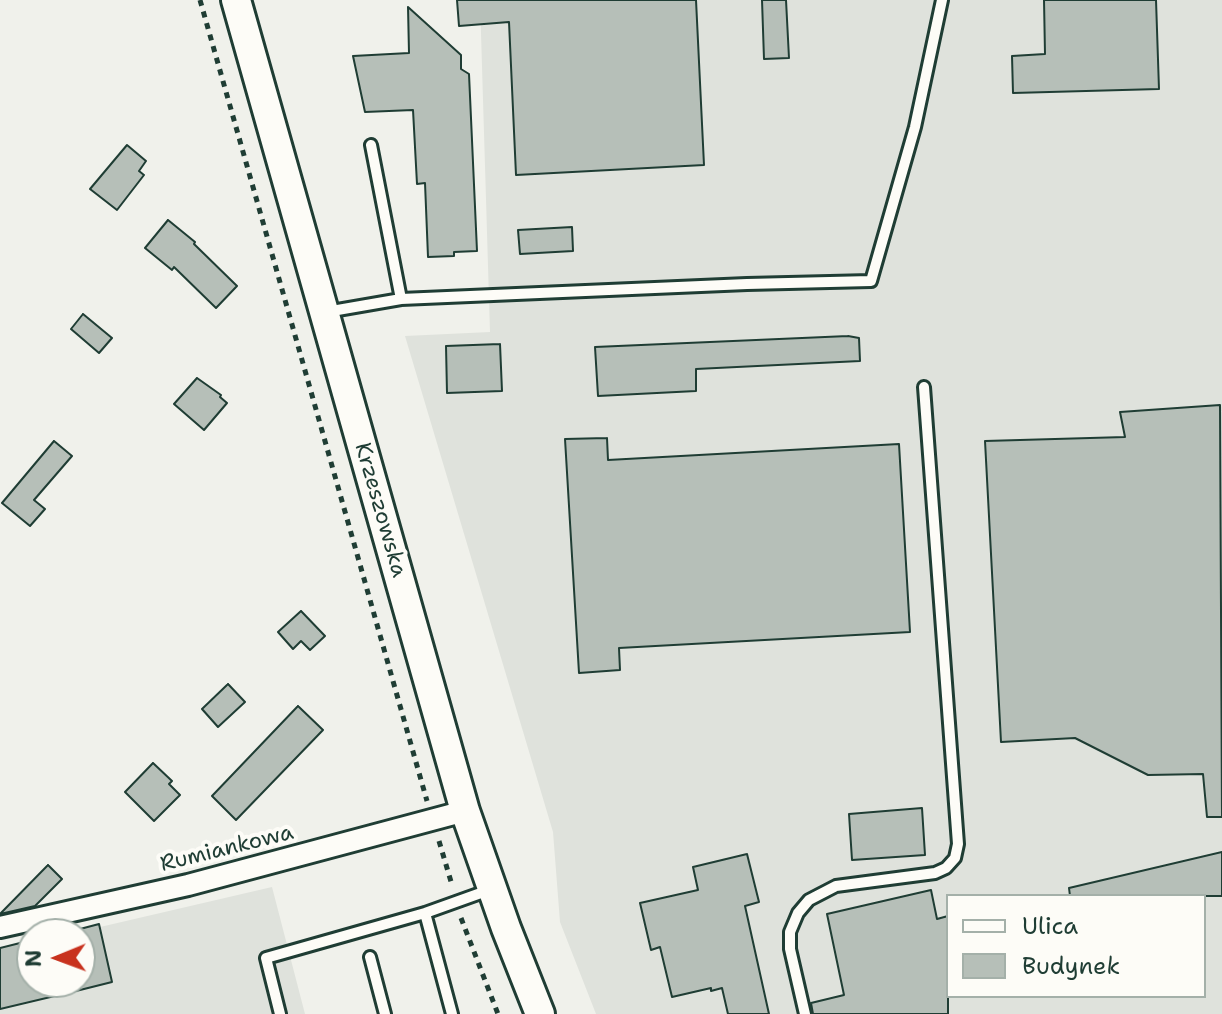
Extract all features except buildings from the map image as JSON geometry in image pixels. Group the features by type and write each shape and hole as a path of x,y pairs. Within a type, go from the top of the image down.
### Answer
{"main road":[{"name":"Krzeszowska","path":"236,0 465,811 540,1014"}],"street":[{"name":"Rumiankowa","path":"0,927 188,885 465,811"}],"lane":[{"path":"324,312 401,299 871,281 915,127 942,0"},
{"path":"371,145 401,299"},
{"path":"805,1014 790,949 790,932 798,913 809,900 836,886 935,873 946,868 955,858 958,844 924,387"},
{"path":"280,1014 266,958 425,913 492,889"},
{"path":"425,913 452,1014"},
{"path":"370,957 385,1014"}],"path":[{"path":"200,0 453,889"},
{"path":"461,918 498,1014"}],"shaded area":[{"path":"480,0 1222,0 1222,1014 596,1014 560,922 553,832 405,336 490,332"},
{"path":"272,887 305,1014 0,1014 0,950 16,966 16,998 96,998 96,928"}]}
